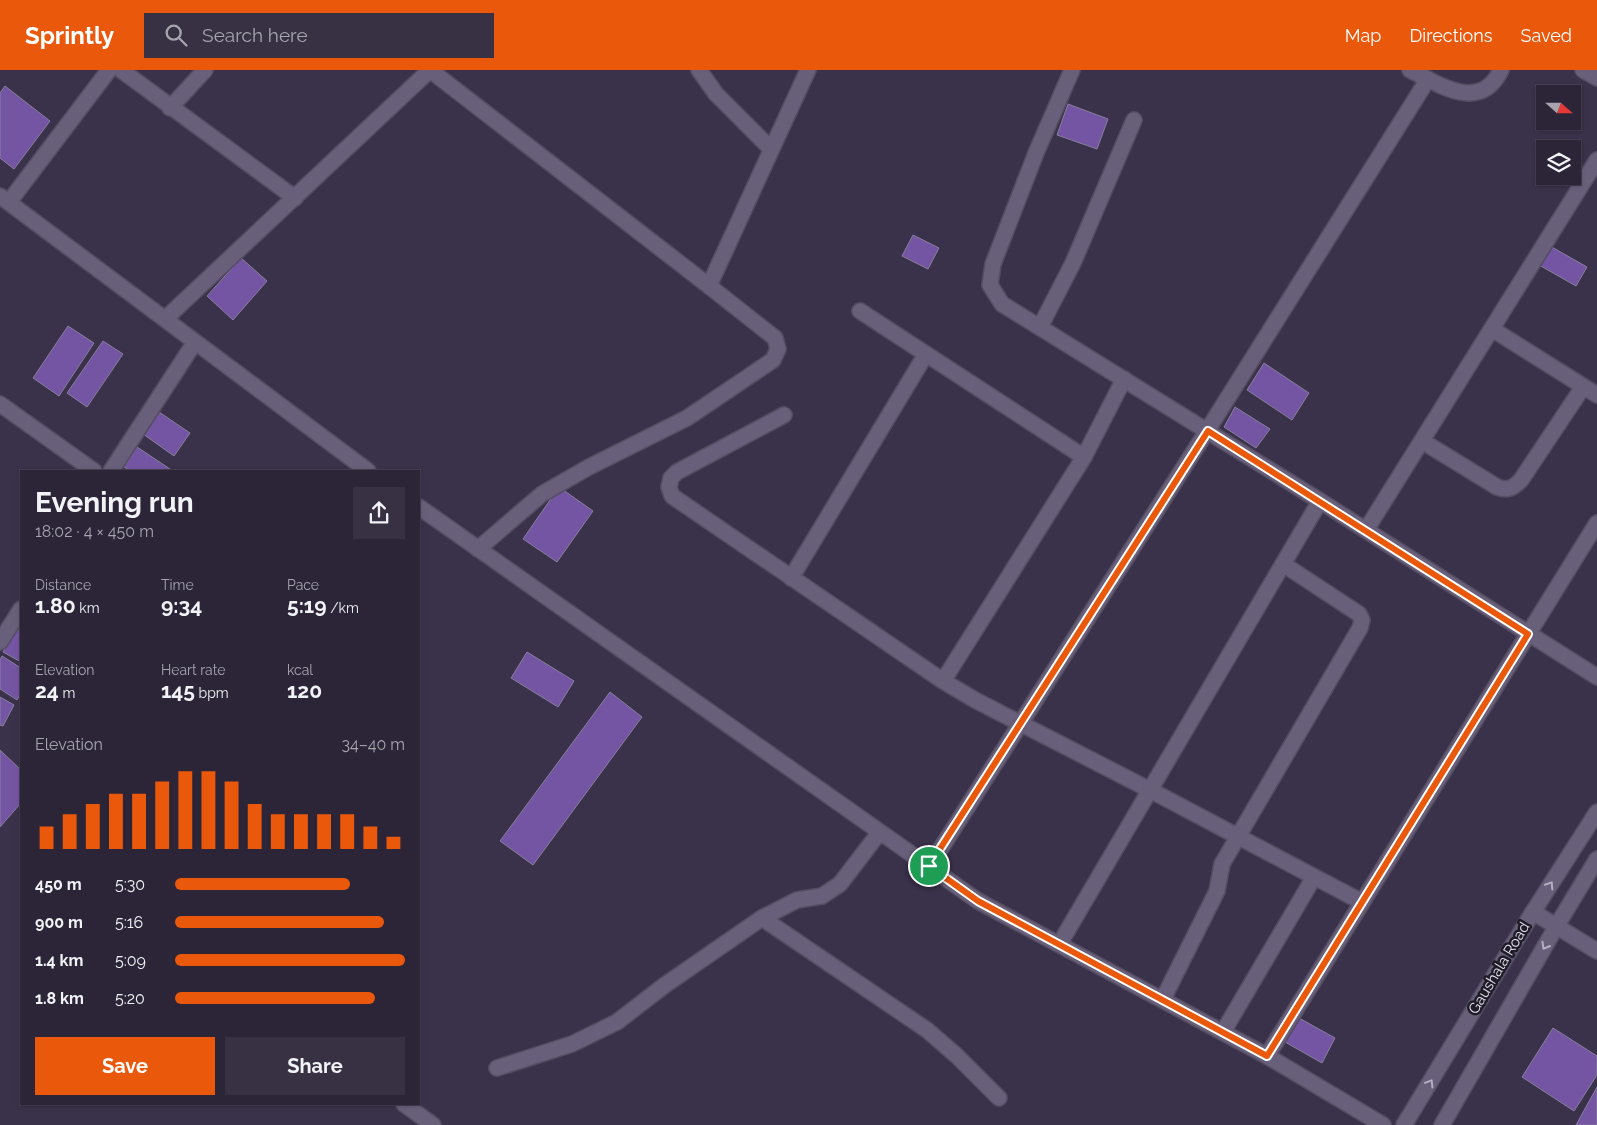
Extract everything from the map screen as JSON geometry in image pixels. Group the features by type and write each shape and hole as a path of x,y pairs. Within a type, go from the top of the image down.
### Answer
{"street":[{"path":"109,70 5,199 367,470"},
{"path":"121,70 170,108 295,198"},
{"path":"170,108 205,70"},
{"path":"165,319 430,70 776,338 778,349 773,360 686,418 542,494 478,549"},
{"path":"699,70 716,94 771,149"},
{"path":"709,286 808,70"},
{"path":"1072,70 1036,153 997,255 990,285 1002,304 1208,431 1597,676"},
{"path":"1410,70 1463,94 1480,92 1496,80 1501,70"},
{"path":"1583,70 1597,78"},
{"path":"929,866 1208,431 1428,79"},
{"path":"1040,327 1073,264 1134,120"},
{"path":"1366,530 1597,160"},
{"path":"860,311 1084,457"},
{"path":"1492,329 1597,395"},
{"path":"112,470 195,342"},
{"path":"791,578 926,354"},
{"path":"943,681 1084,457 1124,379"},
{"path":"1422,441 1497,487 1505,490 1514,488 1583,387"},
{"path":"0,404 93,470"},
{"path":"784,415 677,472 672,478 669,487 672,496 943,681 975,700 1362,902"},
{"path":"1060,944 1320,502"},
{"path":"420,508 978,901 1267,1056 1383,1125"},
{"path":"1267,1056 1597,523"},
{"path":"1163,999 1217,892 1222,864 1360,628 1362,620 1359,614 1283,564"},
{"path":"0,642 20,611"},
{"name":"Gaushala Road","path":"1404,1125 1533,912 1597,812"},
{"path":"497,1068 572,1044 616,1022 665,985 762,918 797,900 822,896 840,884 879,833"},
{"name":"Gaushala Road","path":"1442,1125 1597,859"},
{"path":"1223,1032 1314,877"},
{"path":"1533,912 1597,952"},
{"path":"762,918 927,1030 957,1056 999,1098"},
{"path":"405,1105 433,1125"}],"building":[{"path":"5,86 50,121 14,169 0,158 0,93"},
{"path":"1068,104 1108,119 1097,149 1057,135"},
{"path":"913,235 939,248 928,269 902,256"},
{"path":"1550,246 1587,267 1576,286 1539,265"},
{"path":"241,258 267,281 233,320 207,296"},
{"path":"68,326 94,343 59,396 33,378"},
{"path":"103,341 123,354 87,407 67,393"},
{"path":"1264,363 1309,393 1292,420 1247,390"},
{"path":"1235,407 1270,429 1256,448 1224,427"},
{"path":"159,412 190,433 174,456 143,434"},
{"path":"137,447 170,469 129,470 124,467"},
{"path":"559,487 593,511 557,562 523,539"},
{"path":"20,624 20,661 3,652"},
{"path":"527,652 574,681 558,707 511,678"},
{"path":"2,656 20,667 20,695 17,700 0,689 0,660"},
{"path":"610,692 642,717 533,865 500,841"},
{"path":"0,697 14,705 3,726 0,725"},
{"path":"0,750 20,769 20,804 0,827"},
{"path":"1299,1018 1335,1038 1322,1063 1285,1042"},
{"path":"1553,1028 1597,1056 1597,1075 1574,1111 1522,1077"},
{"path":"1597,1087 1597,1125 1576,1125"}],"route":[{"path":"1208,431 1528,634 1267,1056 978,901 929,866 1208,431"}]}
